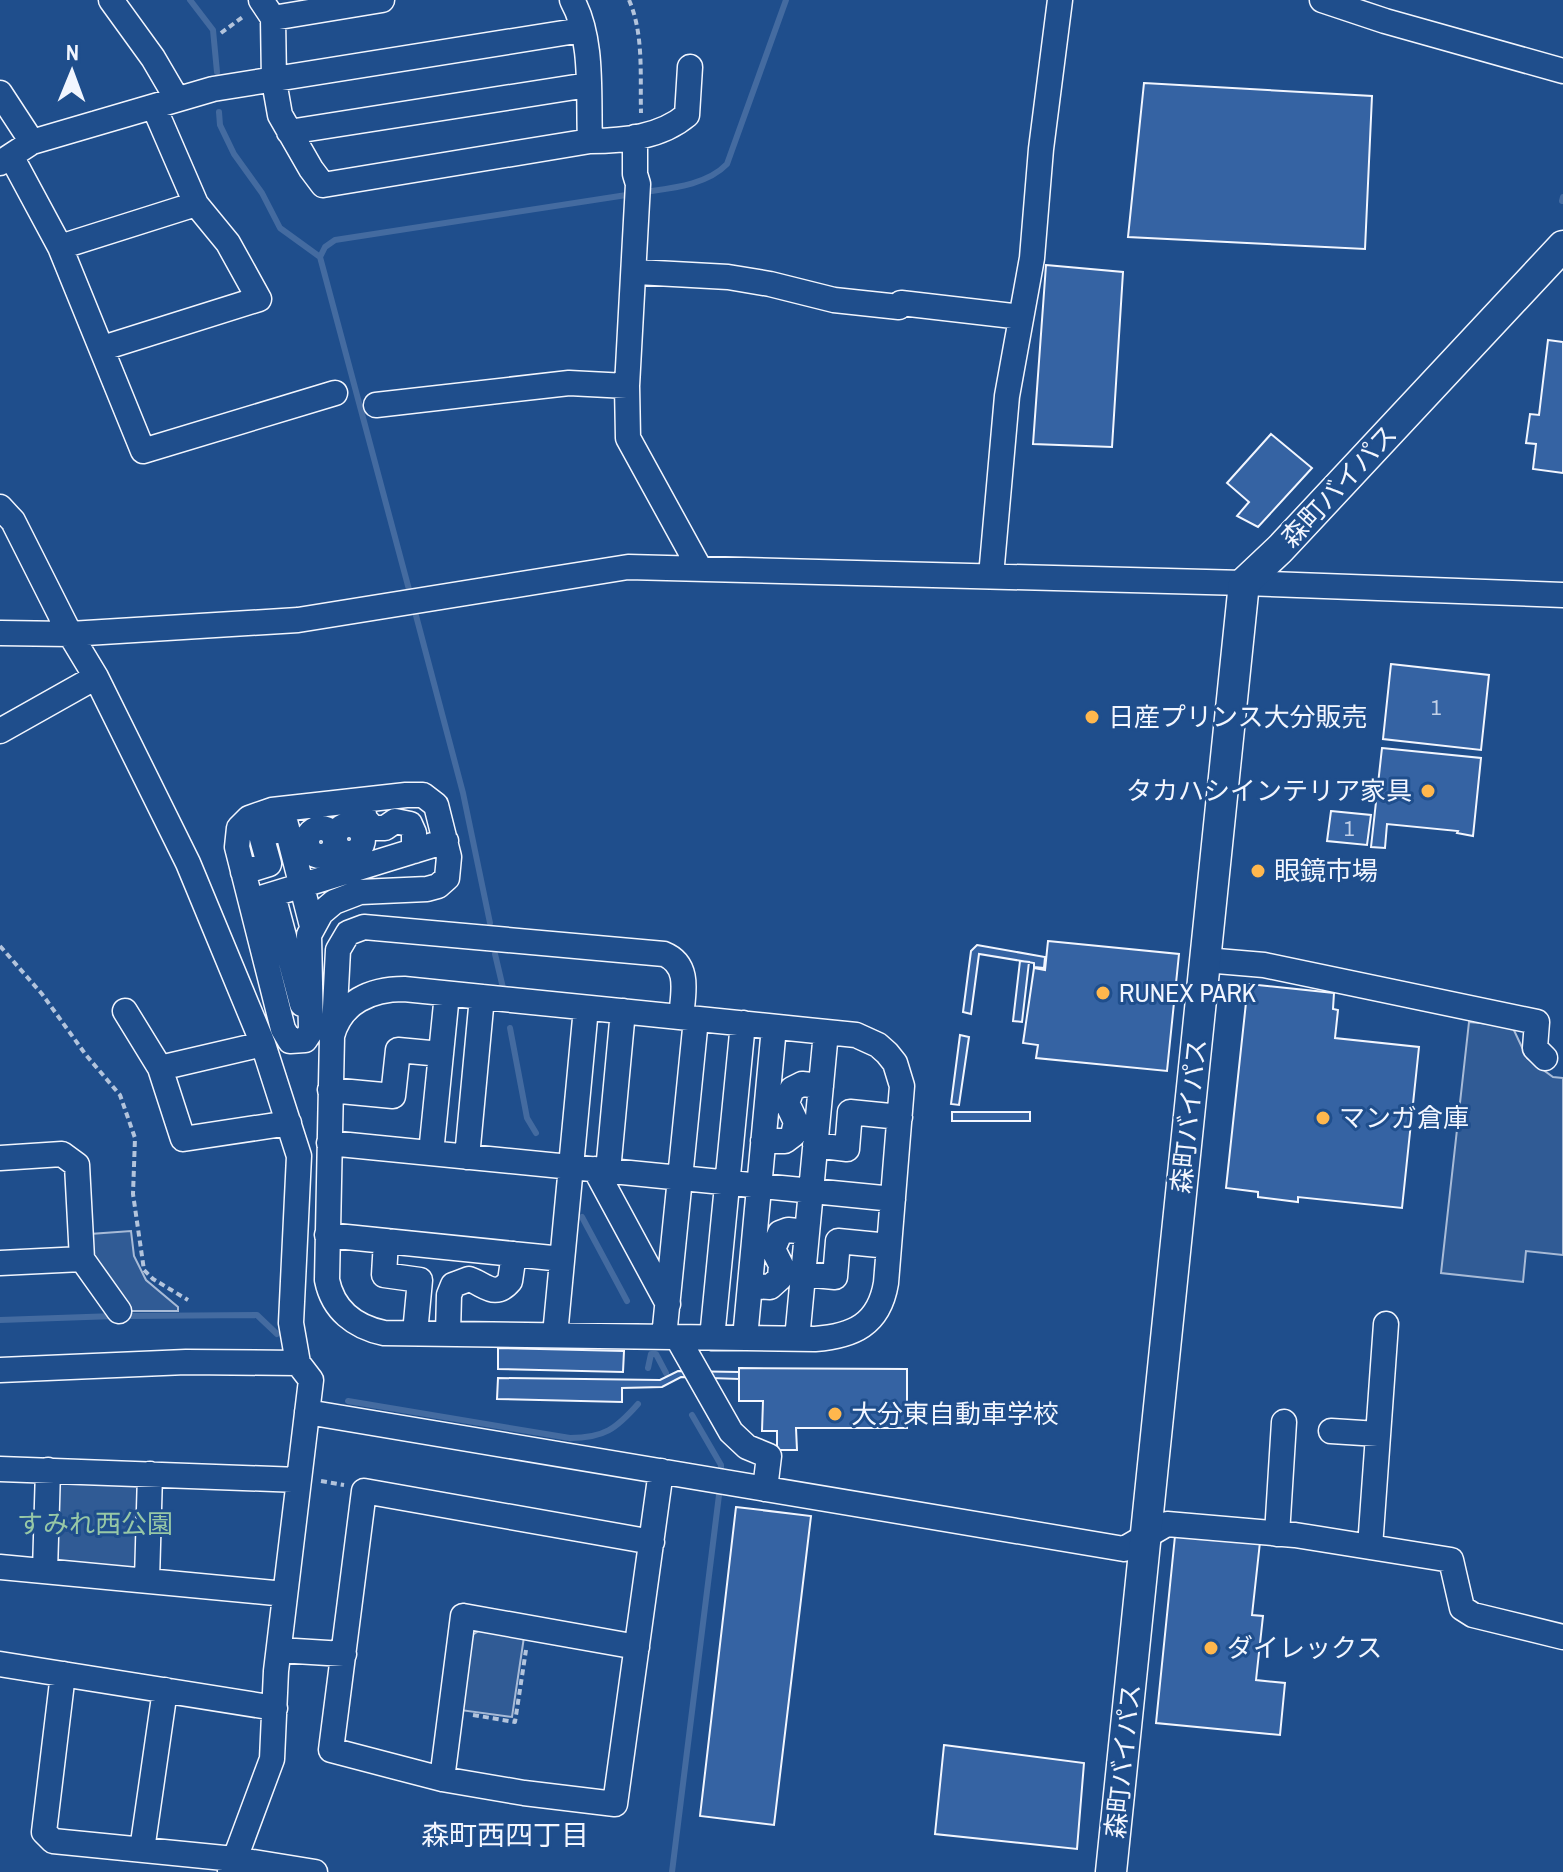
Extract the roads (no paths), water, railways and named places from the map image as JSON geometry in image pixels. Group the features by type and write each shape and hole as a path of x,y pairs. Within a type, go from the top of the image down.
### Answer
{"main road":[{"name":"森町バイパス","path":"1111,1872 1244,583 1280,549 1563,246"}],"street":[{"path":"103,348 259,299 228,243 196,204 153,58 111,0"},
{"path":"382,0 267,9 280,115 323,185 590,141 635,137 672,128 687,115 690,67"},
{"path":"572,0 582,30 590,141"},
{"path":"991,576 1007,396 1032,258 1041,149 1060,0"},
{"path":"1322,0 1563,71"},
{"path":"335,393 143,451 60,247 6,159 32,142 213,89 582,30"},
{"path":"289,132 588,85"},
{"path":"1,96 32,142"},
{"path":"635,137 638,194 627,386 628,438 700,569"},
{"path":"60,247 196,204"},
{"path":"634,267 637,272 700,275 770,284 834,300 899,307 901,303 960,308 1021,317"},
{"path":"376,405 569,383 627,386"},
{"path":"0,507 13,521 70,634 96,677 188,863 263,1044 299,1156 291,1323 298,1363 311,1380 279,1650 272,1759 232,1865"},
{"path":"0,633 70,634 298,620 628,567 1244,583 1563,595"},
{"path":"0,731 96,677"},
{"path":"285,819 312,926 309,942 310,1033 305,1040 290,1041 285,1034 262,898 243,872 236,840 239,828 257,814 285,819 344,814 406,795 428,798 436,805 445,837 450,864 443,883 427,889 348,895 327,907 312,926"},
{"path":"344,814 365,819 373,828 385,828 395,821 410,824 414,833 414,851"},
{"path":"262,898 414,851 445,837"},
{"path":"334,1027 354,1002 379,990 404,989 447,994 482,997 586,1008 623,1011 689,1018 743,1023 826,1032 867,1038 887,1053 895,1063 902,1086 889,1246 884,1292 874,1316 859,1328 829,1338 797,1339 712,1338 671,1337 448,1333 415,1333 374,1331 357,1324 345,1314 332,1295 327,1280 330,1049 338,950 348,933 364,927 664,954 678,964 683,972 689,1018 680,1178 668,1304 671,1337 731,1432 747,1447 769,1456 765,1489"},
{"path":"1205,960 1264,965 1537,1022 1535,1048 1545,1058"},
{"path":"431,1153 447,994"},
{"path":"467,1157 482,997"},
{"path":"586,1008 576,1113 591,1169 668,1304"},
{"path":"125,1011 160,1068 183,1139 289,1123"},
{"path":"555,1335 562,1259 591,1169 613,1116 623,1011"},
{"path":"712,1338 743,1023"},
{"path":"745,1338 774,1027"},
{"path":"797,1339 826,1032"},
{"path":"160,1068 263,1044"},
{"path":"330,1090 393,1096 398,1050 441,1054"},
{"path":"763,1141 785,1141 793,1135 796,1122 787,1103 792,1089 802,1084 821,1086"},
{"path":"815,1145 847,1149 850,1112 900,1117"},
{"path":"576,1113 613,1116"},
{"path":"329,1143 893,1199"},
{"path":"0,1158 62,1154 77,1165 82,1259 119,1311"},
{"path":"750,1286 770,1287 780,1278 781,1265 773,1249 780,1233 788,1230 807,1232"},
{"path":"327,1235 562,1259"},
{"path":"386,1241 384,1275 420,1280 415,1333"},
{"path":"803,1274 835,1277 838,1241 889,1246"},
{"path":"448,1333 449,1295 453,1285 469,1279 489,1290 501,1290 510,1281 514,1254"},
{"path":"0,1263 82,1259"},
{"path":"1370,1547 1386,1324"},
{"path":"0,1370 186,1362 298,1363"},
{"path":"307,1412 1124,1549 1163,1524 1277,1534 1451,1560 1462,1608 1473,1615 1563,1637"},
{"path":"1277,1534 1284,1422"},
{"path":"1331,1431 1378,1434"},
{"path":"0,1469 299,1480"},
{"path":"45,1571 48,1470"},
{"path":"652,1542 364,1491 331,1750 442,1779 615,1804 652,1542 661,1471"},
{"path":"147,1580 150,1474"},
{"path":"0,1567 285,1594"},
{"path":"442,1779 463,1616 637,1647"},
{"path":"279,1650 344,1654"},
{"path":"0,1664 275,1708"},
{"path":"63,1674 44,1832 53,1841 142,1850 232,1865 315,1872"},
{"path":"142,1850 165,1690"}],"waterway":[{"path":"190,0 213,30 217,72"},
{"path":"644,192 699,181 727,164 786,0"},
{"path":"219,112 220,125 234,154 262,193 280,228 320,257"},
{"path":"411,597 320,257 325,247 335,240 633,194"},
{"path":"1562,201 1563,197"},
{"path":"414,608 463,793 490,923"},
{"path":"495,954 503,988"},
{"path":"510,1028 527,1118 536,1133"},
{"path":"582,1217 627,1301"},
{"path":"126,1316 257,1315 277,1334"},
{"path":"0,1320 115,1316"},
{"path":"648,1368 651,1354 656,1354 666,1373"},
{"path":"348,1401 570,1438 601,1434 623,1420 638,1404"},
{"path":"692,1415 721,1465 721,1475"},
{"path":"672,1872 720,1487"}],"place":[{"name":"日産プリンス大分販売","path":"1092,717"},
{"name":"タカハシインテリア家具","path":"1428,791"},
{"name":"眼鏡市場","path":"1258,871"},
{"name":"RUNEX PARK","path":"1103,993"},
{"name":"マンガ倉庫","path":"1323,1118"},
{"name":"大分東自動車学校","path":"835,1414"},
{"name":"ダイレックス","path":"1211,1648"}],"district":[{"name":"森町西四丁目","path":"505,1835"}],"park label":[{"name":"すみれ西公園","path":"95,1524"}]}
